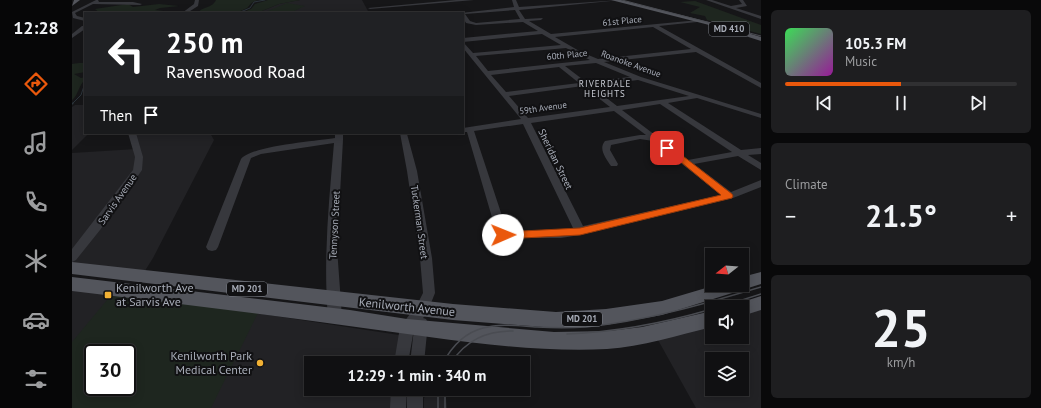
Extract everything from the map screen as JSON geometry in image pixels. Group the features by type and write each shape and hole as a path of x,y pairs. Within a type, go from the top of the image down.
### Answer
{"main road":[{"path":"72,4 77,0"},
{"name":"MD 410","path":"614,0 697,21 761,40"},
{"name":"Kenilworth Avenue","path":"72,268 422,309 543,319 592,319 662,308 716,292"},
{"path":"749,282 761,278"},
{"name":"Kenilworth Avenue","path":"72,284 414,328 509,338 572,341 609,340 642,336 705,321"},
{"path":"749,307 761,303"}],"street":[{"path":"84,20 75,17 74,13 81,8 101,0"},
{"path":"186,12 196,5 197,0"},
{"path":"408,0 411,4"},
{"path":"373,12 369,6 472,0"},
{"path":"514,0 519,15 523,20"},
{"path":"464,14 614,0"},
{"path":"708,0 761,18"},
{"path":"731,7 745,5 741,0"},
{"path":"448,1 453,5"},
{"path":"92,3 140,4"},
{"path":"457,9 460,12"},
{"path":"464,17 469,23 482,24 541,19"},
{"path":"752,19 761,18"},
{"name":"Roanoke Avenue","path":"523,20 566,46 596,61 640,78 761,116"},
{"name":"61st Place","path":"549,36 697,21"},
{"path":"655,26 761,86"},
{"path":"73,34 84,28"},
{"path":"464,40 543,32"},
{"name":"Sheridan Street","path":"464,45 526,121 580,231"},
{"path":"472,55 566,46"},
{"name":"60th Place","path":"488,73 697,50"},
{"path":"560,65 729,196"},
{"path":"505,94 640,78"},
{"name":"59th Avenue","path":"467,130 696,96"},
{"path":"662,102 761,167"},
{"path":"467,130 503,235"},
{"name":"Sarvis Avenue","path":"72,257 96,227 137,170 139,157 132,134"},
{"name":"Tuckerman Street","path":"403,134 412,171 426,258 429,293 414,328"},
{"path":"212,247 245,159 248,156 259,152 339,136"},
{"name":"Tennyson Street","path":"336,317 333,299 332,261 339,136"},
{"path":"614,164 606,150 606,145 608,143 644,136 657,140"},
{"path":"687,163 739,153 761,151"},
{"path":"487,236 580,231 729,196 761,183"},
{"path":"404,356 414,328"},
{"path":"414,328 416,356"},
{"path":"398,408 399,396"},
{"path":"415,396 415,408"}],"shaded area":[{"path":"216,0 259,0 238,12 199,12 214,3"},
{"path":"268,0 300,0 279,4 259,12 244,12 251,9 255,4"},
{"path":"300,0 362,0 368,12 259,12 279,4"},
{"path":"695,1 761,25 761,34 707,20 705,16 690,13 700,7 680,2"},
{"path":"287,3 305,6 292,12 265,12"},
{"path":"128,4 133,7 159,4 179,6 155,10 172,12 99,12 95,9"},
{"path":"84,63 84,72 74,74 81,78 84,77 84,81 72,100 72,64"},
{"path":"75,105 84,105 84,134 88,134 72,150 72,107"},
{"path":"132,134 211,134 214,140 153,258 141,277 72,268 72,153 136,149"},
{"path":"72,285 399,335 400,356 304,356 304,396 399,396 398,408 72,408"},
{"path":"112,294 258,313 211,408 72,408 72,342"},
{"path":"761,309 761,408 696,408 658,340 705,327 705,344 749,344 749,313"},
{"path":"426,396 446,396 447,408 424,408 424,398"}],"waterway":[{"path":"240,12 250,8 254,2 265,0"},
{"path":"72,104 81,95 84,86"}],"tram line":[{"path":"622,0 761,36"},
{"path":"447,356 464,337 476,330 490,326 503,325 574,328 631,321 718,300 761,287"},
{"path":"742,300 761,294"},
{"path":"567,334 640,326 676,319 705,311"},
{"path":"456,356 463,348 478,338 503,331 513,331"},
{"path":"438,396 438,408"},
{"path":"445,396 445,408"}],"place":[{"name":"Kenilworth Ave at Sarvis Ave","path":"108,295"},
{"name":"Kenilworth Park Medical Center","path":"260,363"}],"district":[{"name":"RIVERDALE HEIGHTS","path":"605,90"}],"route":[{"path":"503,235 571,233 729,196 667,148"}]}
